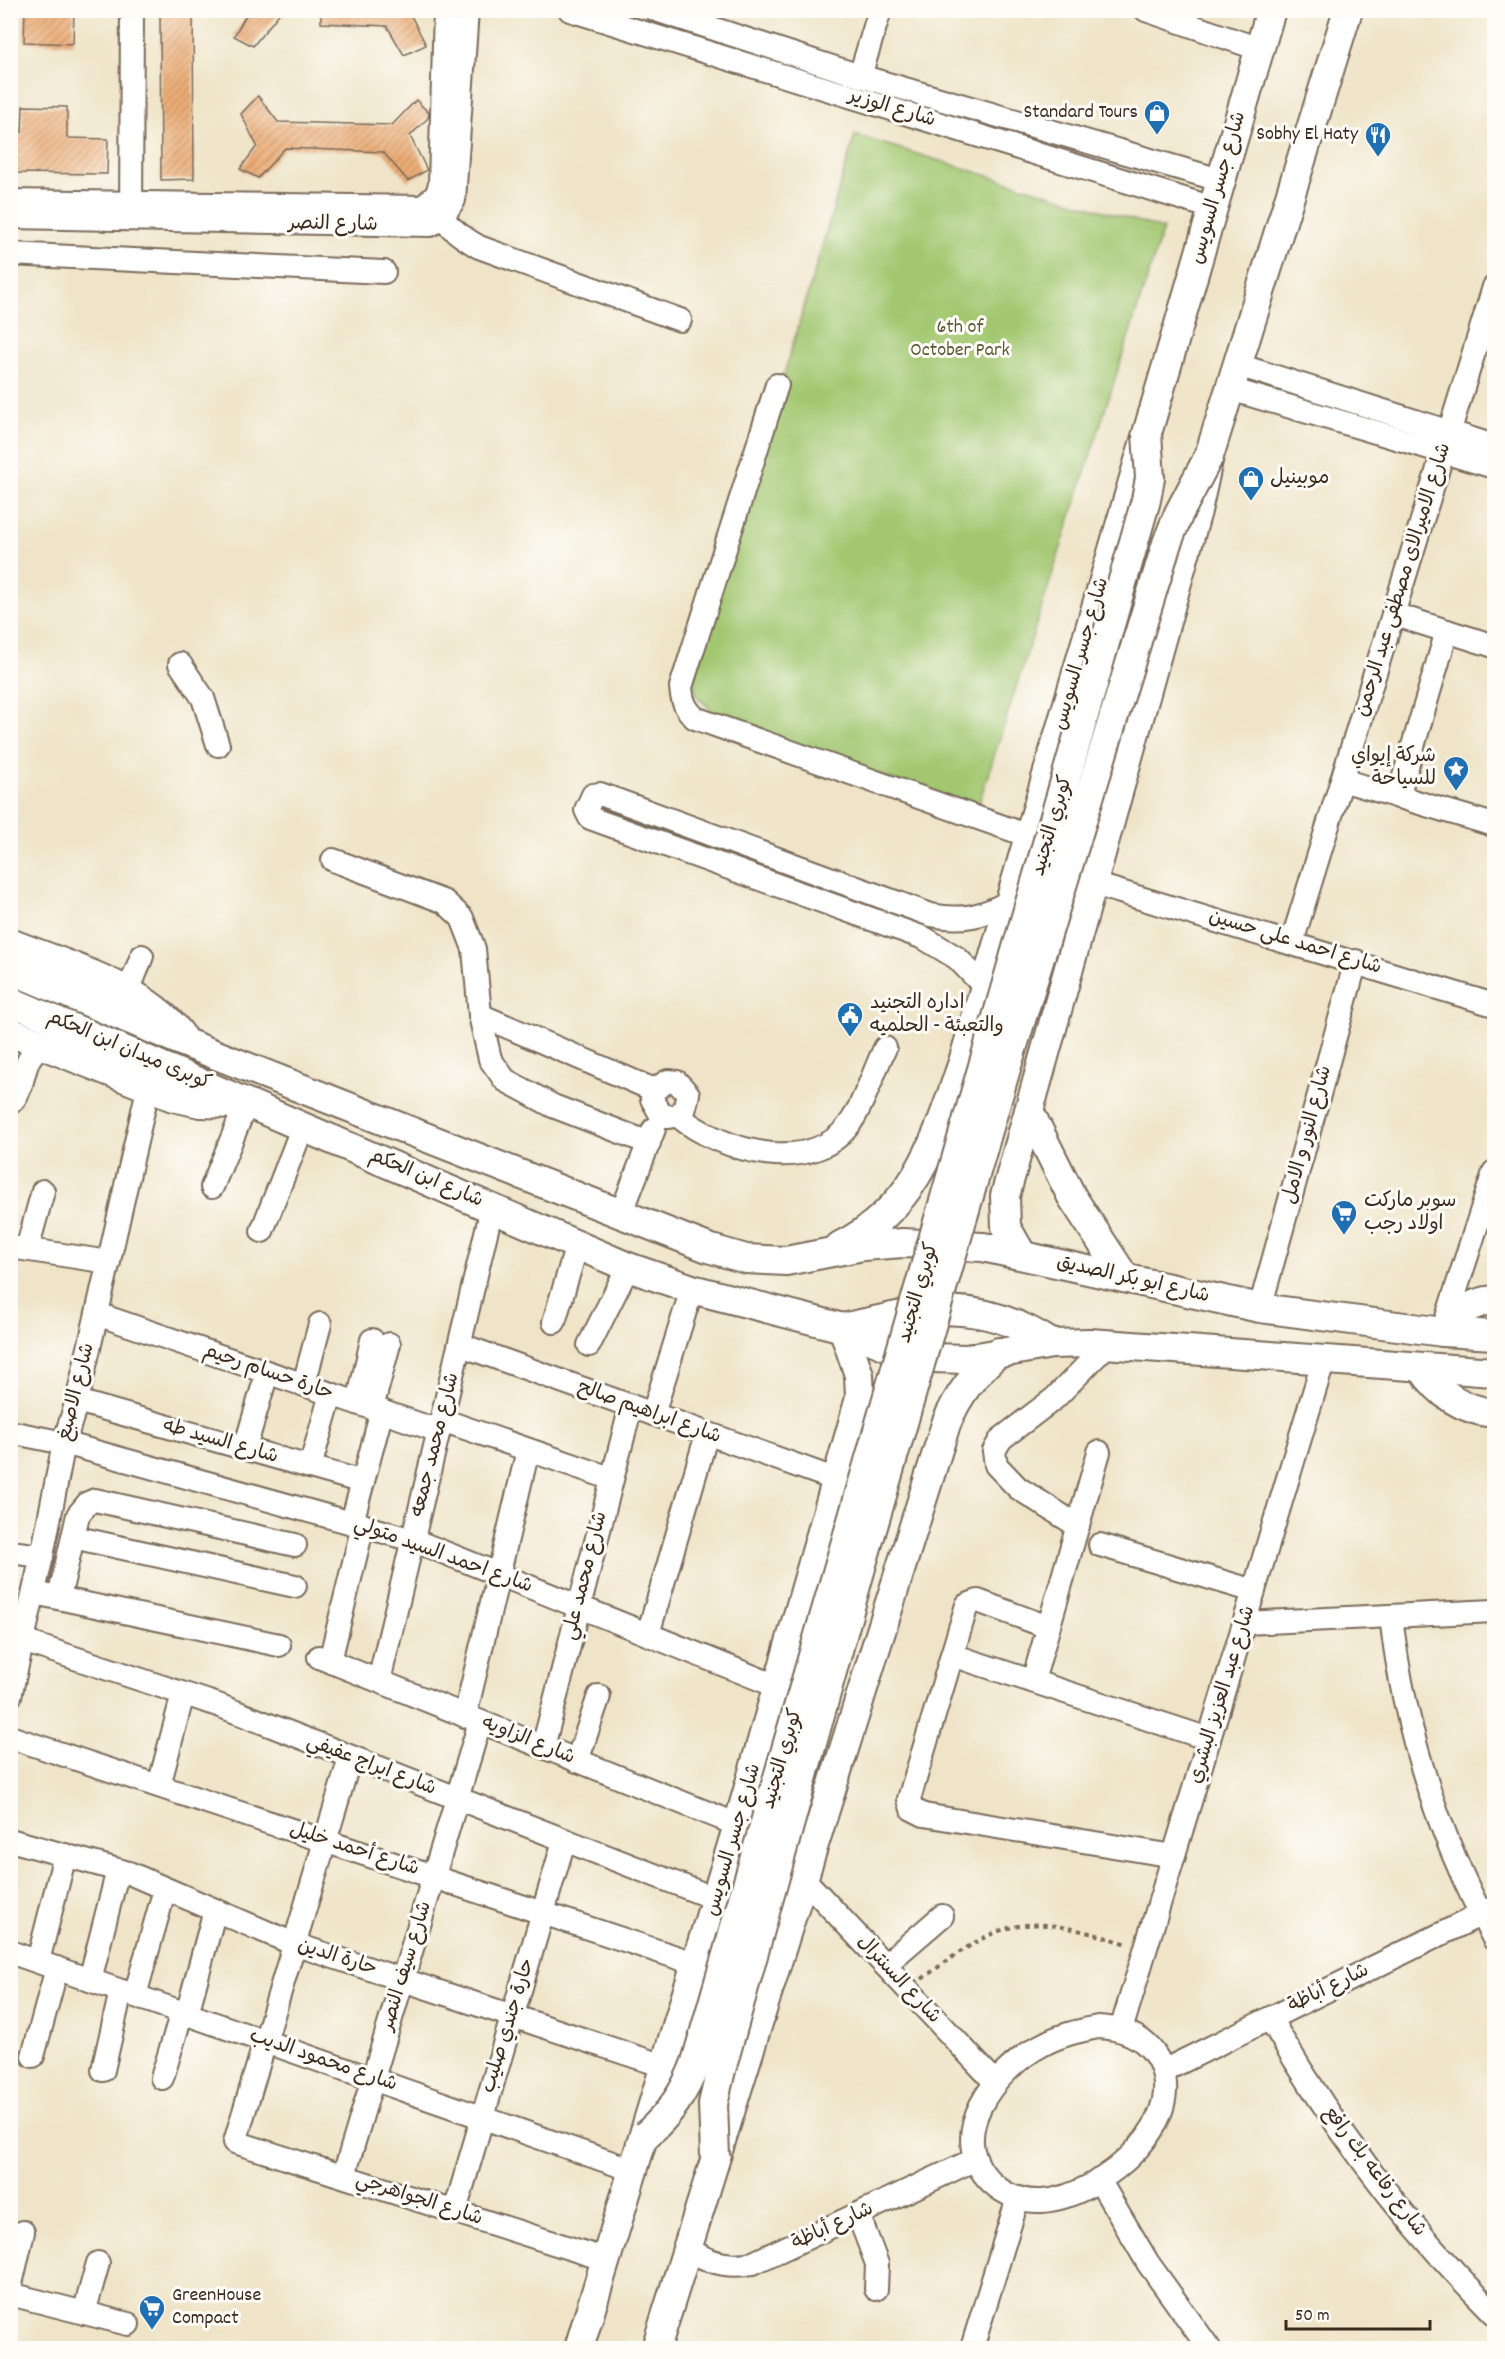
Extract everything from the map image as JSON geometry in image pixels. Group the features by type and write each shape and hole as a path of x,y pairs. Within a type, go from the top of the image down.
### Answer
{"main road":[{"name":"شارع جسر السويس","path":"824,1253 861,1235 892,1209 917,1178 935,1142 963,1062 1270,10"},
{"path":"1022,1255 1006,1227 1005,1196 1197,511 1209,456 1348,10"},
{"name":"كوبري التجنيد","path":"646,2135 676,2102 696,2062 1146,500 1150,478 1147,434"},
{"name":"كوبري التجنيد","path":"715,2156 713,2104 721,2070 862,1564 1005,1072 1167,543 1183,503 1209,456"},
{"name":"شارع ابن الحكم","path":"10,942 121,1002 161,1013 186,1043 708,1248 746,1259 786,1261 824,1253"},
{"name":"كوبرى ميدان ابن الحكم","path":"10,969 121,1002"},
{"name":"كوبرى ميدان ابن الحكم","path":"10,1001 247,1102"},
{"name":"شارع ابن الحكم","path":"10,1032 148,1089 200,1103 227,1105 247,1102 628,1267 692,1289 843,1329"},
{"path":"963,1062 976,1079 995,1090 1010,1091 1038,1082"},
{"path":"1029,1111 1072,1197 1125,1278"},
{"name":"شارع ابو بكر الصديق","path":"824,1253 863,1246 923,1243 983,1247 1260,1308 1443,1332 1494,1335"},
{"path":"1443,1332 1463,1310 1474,1304 1494,1300"},
{"path":"843,1329 910,1312 966,1311 1019,1325 1052,1344"},
{"name":"شارع جسر السويس","path":"579,2349 667,2067 779,1687 860,1398 859,1375 843,1329"},
{"path":"843,1329 915,1356 966,1359 1052,1344 1108,1344 1494,1372"},
{"path":"656,2349 802,1877 953,1407 972,1377 999,1352"},
{"path":"1421,1367 1439,1390 1451,1400 1479,1411 1494,1413"},
{"path":"825,1523 836,1513 850,1506 866,1504 880,1508 894,1516 903,1528 908,1542"}],"street":[{"path":"132,10 132,212"},
{"path":"436,211 440,184 445,10"},
{"path":"436,211 454,200 467,10"},
{"name":"شارع الوزير","path":"656,10 860,76 1220,180"},
{"path":"860,76 880,10"},
{"path":"1146,10 1260,49"},
{"name":"شارع الوزير","path":"583,12 1213,208"},
{"name":"شارع النصر","path":"10,201 132,212"},
{"name":"شارع النصر","path":"10,217 132,212 413,209 436,211"},
{"path":"436,211 459,235 479,247 680,320"},
{"path":"10,254 384,272"},
{"name":"شارع الاميرالاى مصطفى عبد الرحمن","path":"1292,942 1494,287"},
{"path":"1234,377 1447,442 1494,467"},
{"path":"777,385 681,687 686,710 695,718 1029,836"},
{"path":"1447,442 1494,446"},
{"path":"1393,614 1494,646"},
{"path":"1398,796 1447,631"},
{"path":"180,664 203,698 218,745"},
{"path":"1342,780 1494,825"},
{"path":"985,987 957,958 933,942 590,818 586,810 593,795 600,794 931,915 951,919 972,918 992,912 1010,901"},
{"path":"678,851 686,826"},
{"path":"333,860 445,902 462,918 474,949 480,1015 490,1059 505,1080 553,1106 649,1143"},
{"path":"806,897 814,873"},
{"name":"شارع احمد على حسين","path":"1094,884 1356,961 1494,1005"},
{"path":"121,1002 142,956"},
{"name":"شارع النور و الامل","path":"1260,1308 1356,961"},
{"path":"480,1015 654,1090"},
{"path":"10,1103 16,1098 29,1058 43,1046"},
{"path":"621,1214 649,1143 669,1114 684,1110 688,1103 688,1094 684,1087 677,1082 668,1081 654,1090 652,1099 669,1114 713,1138 765,1155 810,1151 833,1138 852,1120 885,1048"},
{"name":"شارع الاصبغ","path":"10,1696 42,1556 64,1443 77,1401 148,1089"},
{"path":"212,1187 247,1102"},
{"path":"262,1231 303,1126"},
{"path":"1443,1332 1494,1172"},
{"path":"43,1191 19,1248 109,1262"},
{"name":"شارع محمد جمعه","path":"380,1682 492,1208"},
{"path":"554,1322 577,1245"},
{"path":"589,1345 628,1267"},
{"path":"653,1414 692,1289"},
{"name":"حارة حسام رحيم","path":"97,1314 371,1407 528,1450 610,1478"},
{"path":"304,1384 320,1324"},
{"path":"357,1523 381,1342"},
{"path":"1078,1526 1018,1488 996,1465 994,1451 1001,1439 1060,1394 1108,1344"},
{"name":"شارع ابراهيم صالح","path":"461,1345 837,1480"},
{"name":"شارع عبد العزيز البشري","path":"1121,2030 1324,1359"},
{"path":"245,1448 267,1373"},
{"path":"310,1467 331,1394"},
{"name":"شارع السيد طه","path":"77,1401 363,1482"},
{"name":"شارع محمد علي","path":"543,1747 610,1478 631,1406"},
{"name":"شارع احمد السيد متولي","path":"10,1432 64,1443 413,1540 779,1687"},
{"path":"648,1634 707,1434"},
{"name":"شارع سيف النصر","path":"344,2175 457,1799 498,1575 528,1450"},
{"path":"1033,1681 1099,1452"},
{"path":"59,1598 78,1515 88,1503 96,1500 295,1545"},
{"name":"شارع الزاويه","path":"357,1523 324,1659 738,1826"},
{"path":"73,1537 295,1586"},
{"path":"1100,1545 1254,1591"},
{"path":"10,1552 42,1556"},
{"path":"34,1593 279,1645"},
{"path":"1048,1627 972,1602 964,1610 909,1799 915,1812 1174,1856"},
{"path":"1245,1623 1494,1611"},
{"path":"1391,1616 1403,1693 1422,1769 1448,1843 1488,1911 1494,1939"},
{"name":"شارع ابراج عفيفي","path":"23,1641 183,1694 716,1899"},
{"path":"952,1655 1209,1738"},
{"path":"159,1786 183,1694"},
{"path":"577,1761 599,1696"},
{"name":"شارع أحمد خليل","path":"10,1737 697,1964"},
{"path":"264,2041 350,1758"},
{"name":"حارة الدين","path":"10,1840 117,1870 165,1888 294,1944 667,2067"},
{"name":"حارة جندي صليب","path":"454,2211 564,1841"},
{"path":"33,2056 65,1855"},
{"path":"90,1980 117,1870"},
{"name":"شارع السنترال","path":"802,1877 995,2082"},
{"path":"103,2070 165,1888"},
{"path":"162,2078 215,1910"},
{"name":"شارع أباظة","path":"1163,2071 1488,1911"},
{"path":"885,1965 942,1916"},
{"name":"شارع محمود الديب","path":"10,1952 635,2171"},
{"name":"شارع رفاعه بك رافع","path":"1270,2018 1324,2107 1371,2173 1429,2244 1494,2313"},
{"path":"1098,2027 1121,2030 1143,2041 1152,2050 1163,2071 1166,2092 1156,2121 1133,2153 1099,2180 1076,2192 1049,2200 1018,2198 997,2187 981,2169 972,2146 974,2119 995,2082 1029,2052 1056,2038 1098,2027"},
{"name":"شارع الجواهرجي","path":"264,2041 235,2137 237,2143 607,2260"},
{"name":"شارع أباظة","path":"687,2247 713,2262 733,2266 753,2263 976,2159"},
{"path":"1099,2180 1148,2263 1209,2349"},
{"path":"972,2349 1018,2198"},
{"path":"858,2214 877,2264 876,2289"},
{"path":"10,2288 23,2232"},
{"path":"84,2313 98,2263"},
{"path":"10,2294 128,2324"}],"path":[{"path":"908,1990 980,1938 1014,1926 1050,1923 1068,1926 1146,1949"}],"green space":[{"name":"6th of October Park","path":"855,135 1163,229 977,809 720,719 697,696 693,681"}],"building":[{"path":"25,10 74,10 73,44 24,42"},
{"path":"160,10 193,10 194,179 161,180"},
{"path":"249,10 282,10 253,46 234,36"},
{"path":"321,10 408,10 426,45 404,55 387,26 321,23"},
{"path":"258,96 278,122 392,125 416,100 429,113 428,118 410,136 427,170 408,181 383,152 285,148 258,178 240,169 257,146 241,114"},
{"path":"23,106 67,107 67,138 108,139 107,174 10,173 10,132 22,132"}],"place":[{"name":"Standard Tours","path":"1157,136"},
{"name":"Sobhy El Haty","path":"1378,158"},
{"name":"موبينيل","path":"1251,502"},
{"name":"شركة إيواي للسياحة","path":"1456,792"},
{"name":"اداره التجنيد والتعبئة - الحلميه","path":"850,1038"},
{"name":"سوبر ماركت اولاد رجب","path":"1344,1236"},
{"name":"GreenHouse Compact","path":"152,2331"}]}
